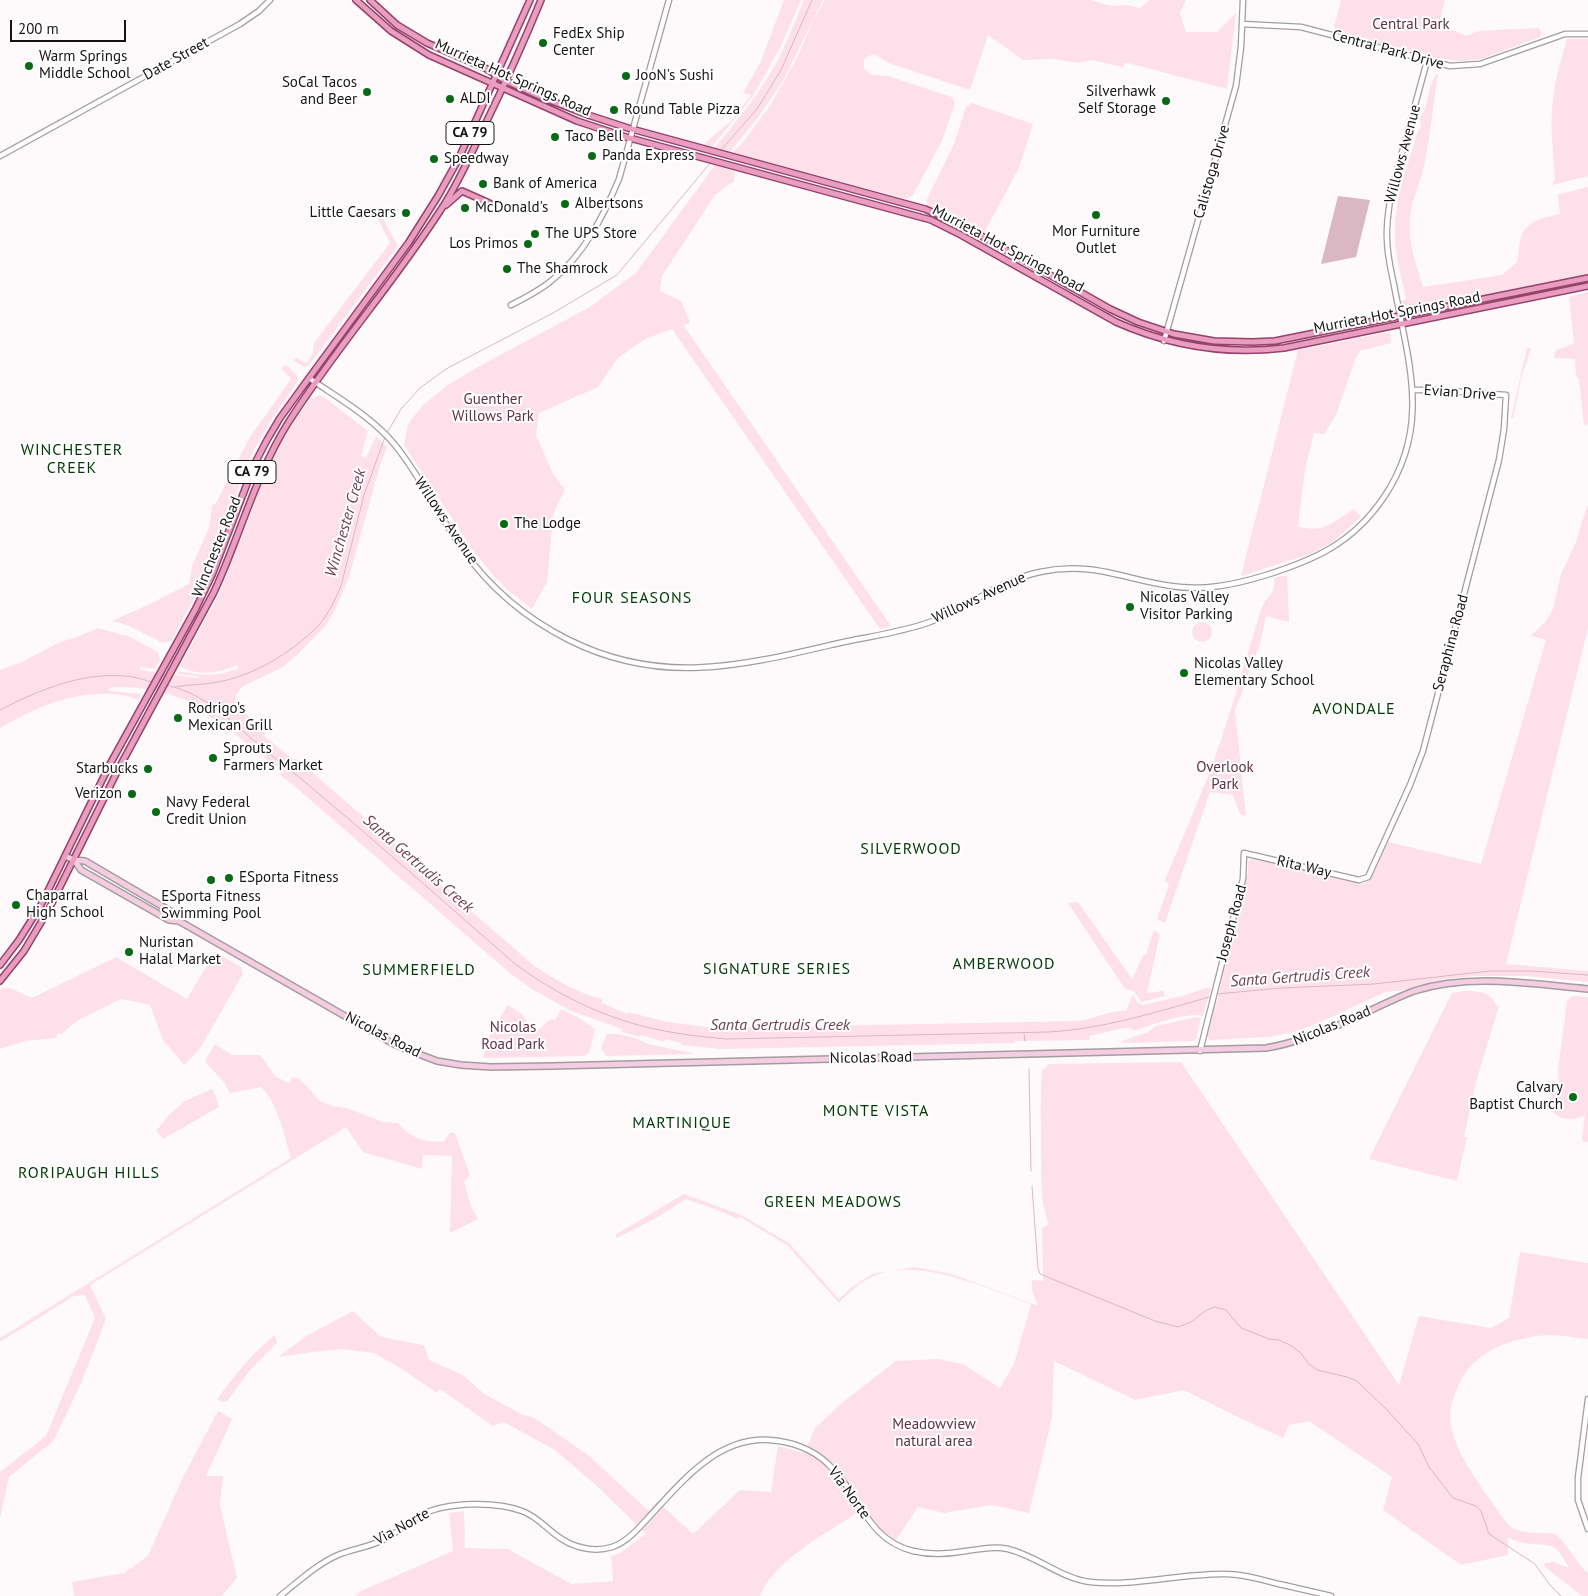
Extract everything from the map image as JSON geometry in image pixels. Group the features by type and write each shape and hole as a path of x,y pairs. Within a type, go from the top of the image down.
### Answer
{"main road":[{"name":"Murrieta Hot Springs Road","path":"356,0 391,31 429,55 577,121 631,138 931,220 1116,322 1164,341 1200,348 1252,351 1295,346 1588,286"},
{"name":"Murrieta Hot Springs Road","path":"370,0 397,25 427,43 496,74 506,81 588,115 634,130 909,204 941,215 1110,308 1138,322 1167,332 1214,341 1260,342 1294,338 1588,278"},
{"name":"Winchester Road","path":"0,965 19,940 40,905 109,766 165,666 212,576 256,463 272,431 409,242 435,202 458,160 530,0"},
{"name":"Winchester Road","path":"0,981 34,935 49,909 118,770 226,567 263,468 289,422 422,240 442,209 506,81 541,0"},
{"path":"442,209 462,191 489,203"},
{"name":"Nicolas Road","path":"65,856 74,860 85,861 172,912 178,921"},
{"name":"Nicolas Road","path":"74,860 81,870 169,920 178,921 392,1043 436,1061 462,1065 491,1067 552,1066 1266,1048 1284,1045 1319,1034 1415,991 1446,984 1491,980 1588,989"}],"street":[{"name":"Date Street","path":"0,156 240,24 259,11 270,0"},
{"path":"511,306 550,283 580,253 598,225 614,192 634,130 669,0"},
{"name":"Calistoga Drive","path":"1164,341 1234,91 1241,47 1243,0"},
{"name":"Central Park Drive","path":"1242,24 1301,27 1450,66 1480,64 1565,34 1588,34"},
{"name":"Willows Avenue","path":"309,378 378,428 393,442 473,563 501,593 531,618 572,642 597,652 641,664 672,669 694,669 749,664 924,624 954,611 1000,585 1043,571 1070,568 1098,570 1168,586 1205,588 1245,581 1311,560 1331,549 1356,530 1372,513 1389,490 1401,466 1409,439 1413,390 1386,239 1391,193 1427,61"},
{"name":"Evian Drive","path":"1413,390 1506,395"},
{"name":"Seraphina Road","path":"1364,880 1368,877 1423,751 1499,460 1505,423 1506,395"},
{"name":"Rita Way","path":"1244,853 1364,880"},
{"name":"Joseph Road","path":"1200,1051 1243,879 1244,853"},
{"path":"1588,1399 1578,1478 1578,1500 1588,1529"},
{"name":"Via Norte","path":"280,1596 326,1561 340,1554 383,1540 422,1515 455,1506 502,1506 518,1510 542,1522 556,1536 569,1543 583,1548 609,1548 628,1538 693,1472 717,1452 743,1442 769,1440 805,1448 828,1464 846,1486 868,1520 892,1542 913,1551 938,1554 988,1547 1007,1549 1032,1558 1074,1579 1089,1582 1110,1583 1208,1574 1230,1574 1331,1596"}],"green space":[{"path":"784,0 801,0 781,46 753,96 712,147 703,145 732,120 751,95 743,93 761,61"},
{"path":"804,0 823,0 783,81 757,119 730,152 714,148 768,77 783,49"},
{"path":"825,0 1091,0 1112,6 1127,5 1139,8 1149,0 1186,0 1180,13 1186,32 1217,32 1236,13 1227,89 1128,63 1125,63 1123,67 1091,60 1078,63 1053,59 1023,60 988,35 970,90 889,63 874,54 864,60 864,68 871,75 888,76 952,97 955,103 942,141 913,195 907,199 732,153 744,141 771,104 797,58 814,19"},
{"name":"Central Park","path":"1341,0 1445,0 1438,26 1466,36 1479,31 1539,28 1542,33 1540,37 1481,59 1460,61 1436,58 1337,32 1334,27"},
{"path":"1567,39 1588,39 1588,176 1552,185 1555,179 1552,136 1553,104 1555,86"},
{"path":"1436,74 1438,74 1428,146 1410,219 1411,245 1423,287 1502,275 1517,262 1521,237 1525,229 1533,222 1560,214 1558,196 1556,195 1588,187 1588,275 1408,312 1408,309 1402,306 1401,301 1406,298 1396,247 1397,204 1418,131 1421,127 1420,118 1425,109 1431,84"},
{"path":"972,103 1033,124 1019,168 984,233 929,206 926,201 954,144 966,107"},
{"name":"Guenther Willows Park","path":"715,165 735,172 734,181 715,195 662,276 660,291 681,301 690,322 684,326 891,626 880,629 672,329 645,339 618,358 598,387 539,413 536,435 553,474 565,490 553,516 547,582 532,609 509,591 493,575 472,549 404,445 408,424 423,405 445,387 476,368 590,307 636,273"},
{"path":"380,213 398,246 320,351 308,366 304,367 293,360 296,358 307,363 313,353 314,343 390,243 376,215"},
{"path":"1588,292 1588,424 1584,425 1575,359 1554,358 1556,350 1574,344 1569,297"},
{"path":"1390,332 1391,343 1360,351 1355,360 1336,415 1324,434 1314,433 1305,470 1297,526 1314,529 1321,528 1333,523 1354,509 1361,517 1334,541 1310,554 1241,576 1298,350"},
{"path":"1527,348 1531,349 1522,375 1513,418 1511,418"},
{"path":"286,365 297,375 298,381 272,419 250,457 210,564 197,593 171,641 163,643 127,625 112,621 189,584 192,566 209,528 212,506 216,503 250,437 291,379 281,368"},
{"path":"321,395 368,431 361,456 366,458 376,436 387,447 379,469 349,577 327,624 283,667 242,687 236,695 235,705 266,731 264,736 294,760 296,758 532,964 566,985 602,999 602,1003 627,1014 628,1012 667,1022 714,1028 1080,1021 1126,1011 1133,994 1137,1002 1143,1005 1211,988 1203,1016 1178,1017 1134,1031 1130,1028 1124,1028 1090,1036 1089,1040 1015,1041 1015,1043 722,1049 681,1045 681,1043 665,1039 664,1042 641,1035 640,1037 622,1032 622,1029 571,1011 532,989 511,974 280,775 284,772 271,761 269,762 254,746 252,748 227,727 208,716 209,713 188,701 147,689 133,687 109,688 109,691 141,694 138,700 124,695 109,694 72,697 36,709 0,728 0,670 24,661 58,643 98,628 130,637 158,652 160,660 155,669 140,667 140,670 197,678 198,676 177,674 179,671 202,675 216,674 239,668 237,665 216,672 201,673 180,666 219,594 229,569 226,567 242,537 271,461 294,421 312,397"},
{"path":"1588,503 1588,628 1506,964 1588,971 1588,982 1526,976 1473,976 1446,979 1406,990 1385,992 1321,1022 1294,1032 1269,1037 1210,1040 1205,1035 1213,1006 1217,1002 1223,976 1220,977 1248,872 1248,862 1252,858 1363,884 1371,879 1388,842 1481,864 1546,640 1531,636 1546,621 1553,609 1561,574 1576,542"},
{"name":"Overlook Park","path":"1287,575 1289,622 1266,616 1260,644 1235,710 1246,817 1240,814 1233,795 1210,792 1165,923 1157,919 1169,885 1165,880 1215,757 1261,609 1274,589 1274,578"},
{"path":"1202,622 1209,625 1212,632 1209,639 1202,642 1195,639 1192,632 1195,625"},
{"path":"1078,902 1132,979 1143,956 1146,954 1154,930 1160,934 1147,993 1163,991 1165,996 1141,1002 1134,991 1125,989 1068,903"},
{"path":"215,952 241,967 243,974 199,1050 184,1065 163,1040 150,1005 121,999 80,1019 61,1034 58,1033 56,1038 25,1041 0,1049 0,991 2,988 10,988 32,998 116,957 187,999"},
{"path":"1464,991 1487,994 1499,1006 1476,1082 1464,1137 1467,1137 1457,1181 1369,1159 1452,993"},
{"path":"1575,996 1588,997 1588,1142 1582,1139 1585,1115 1565,1119 1556,1115 1551,1104 1552,1093 1557,1091 1559,1086 1558,1070 1567,1001"},
{"name":"Nicolas Road Park","path":"508,1005 522,1014 530,1026 536,1030 542,1028 545,1023 552,1019 555,1020 561,1009 579,1018 595,1029 589,1053 584,1056 483,1058 487,1040"},
{"path":"1196,1017 1201,1018 1194,1041 1122,1043 1122,1041 1148,1032 1156,1026"},
{"path":"607,1034 619,1034 648,1044 696,1054 606,1056 601,1048"},
{"path":"215,1044 232,1055 260,1055 276,1077 289,1083 292,1077 300,1079 320,1101 333,1106 347,1108 383,1122 398,1123 407,1132 418,1138 437,1142 444,1141 450,1133 455,1133 470,1175 464,1182 471,1206 478,1219 450,1233 452,1156 423,1155 422,1169 363,1152 346,1127 90,1285 106,1319 82,1381 55,1438 9,1477 0,1518 0,1472 46,1436 95,1318 85,1295 74,1296 0,1342 0,1338 291,1158 280,1120 267,1093 261,1087 230,1093 223,1081 206,1063 206,1059"},
{"name":"Meadowview natural area","path":"1181,1062 1399,1385 1419,1316 1491,1328 1509,1318 1520,1252 1588,1263 1588,1339 1555,1335 1536,1336 1494,1348 1472,1365 1463,1376 1453,1401 1450,1416 1453,1434 1463,1457 1476,1480 1506,1522 1519,1531 1547,1533 1558,1536 1588,1573 1588,1596 1582,1596 1544,1566 1545,1563 1554,1562 1569,1568 1563,1557 1552,1546 1520,1542 1508,1537 1508,1555 1461,1565 1383,1510 1392,1477 1309,1421 1289,1425 1283,1438 1184,1390 1135,1400 1054,1361 1052,1418 1029,1513 992,1505 944,1513 918,1507 896,1540 881,1530 866,1512 857,1513 816,1539 788,1560 766,1583 760,1596 355,1596 361,1591 453,1551 449,1513 464,1511 465,1548 508,1549 571,1584 613,1581 611,1556 620,1553 646,1534 598,1487 555,1450 504,1422 493,1426 440,1389 437,1393 402,1369 374,1353 342,1349 278,1357 308,1335 353,1311 381,1337 424,1345 429,1360 463,1375 483,1393 523,1415 533,1417 588,1455 649,1511 657,1501 693,1534 740,1490 771,1492 778,1446 804,1453 815,1428 843,1402 896,1361 938,1359 963,1364 1000,1388 1014,1364 1031,1304 952,1277 910,1270 891,1271 915,1267 952,1274 1038,1306 1032,1290 1032,1280 1043,1281 1042,1228 1049,1224 1044,1206 1042,1186 1042,1069 1045,1069 1049,1064"},
{"path":"212,1089 219,1107 163,1139 156,1131 170,1114 185,1101"},
{"path":"684,1194 741,1215 789,1243 839,1299 852,1287 872,1274 890,1271 863,1282 839,1303 787,1245 740,1217 738,1219 686,1199 656,1218 617,1238 615,1235"},
{"path":"275,1335 277,1343 251,1369 228,1400 223,1402 217,1399 251,1357"},
{"path":"218,1411 232,1419 206,1476 223,1476 220,1505 237,1578 222,1596 74,1596 72,1582 124,1573 148,1556 183,1477"}],"shaded area":[{"path":"1338,196 1370,200 1356,257 1321,264"}],"waterway":[{"path":"720,151 757,109 781,70 812,0"},
{"path":"387,433 401,409 420,388 446,369 553,313 617,275 711,162"},
{"name":"Winchester Creek","path":"175,687 232,679 259,668 284,654 322,622 341,586 364,495 385,437"},
{"name":"Santa Gertrudis Creek","path":"0,710 48,688 81,679 115,676 133,677 152,682"},
{"name":"Santa Gertrudis Creek","path":"166,685 196,696 220,712 353,823 514,963 571,999 633,1023 676,1033 726,1039 1048,1032 1111,1023 1213,996"},
{"name":"Santa Gertrudis Creek","path":"1217,994 1281,988 1374,984 1490,971 1531,971 1588,975"},
{"path":"1024,1034 1025,1041"},
{"path":"1029,1069 1031,1171"},
{"path":"1032,1186 1040,1274 1155,1321 1178,1327 1191,1322 1205,1311 1214,1307 1226,1310 1241,1328 1290,1345 1301,1353 1308,1363 1317,1370 1357,1381 1418,1444 1429,1467 1453,1498 1476,1506 1481,1511 1489,1534 1535,1564 1550,1585 1561,1596"}],"place":[{"name":"FedEx Ship Center","path":"543,43"},
{"name":"Warm Springs Middle School","path":"29,66"},
{"name":"JooN's Sushi","path":"626,76"},
{"name":"SoCal Tacos and Beer","path":"367,92"},
{"name":"ALDI","path":"450,99"},
{"name":"Silverhawk Self Storage","path":"1166,101"},
{"name":"Round Table Pizza","path":"614,110"},
{"name":"Taco Bell","path":"555,137"},
{"name":"Panda Express","path":"592,156"},
{"name":"Speedway","path":"434,159"},
{"name":"Bank of America","path":"483,184"},
{"name":"Albertsons","path":"565,204"},
{"name":"McDonald's","path":"465,208"},
{"name":"Little Caesars","path":"406,213"},
{"name":"Mor Furniture Outlet","path":"1096,215"},
{"name":"The UPS Store","path":"535,234"},
{"name":"Los Primos","path":"528,244"},
{"name":"The Shamrock","path":"507,269"},
{"name":"The Lodge","path":"504,524"},
{"name":"Nicolas Valley Visitor Parking","path":"1130,607"},
{"name":"Nicolas Valley Elementary School","path":"1184,673"},
{"name":"Rodrigo's Mexican Grill","path":"178,718"},
{"name":"Sprouts Farmers Market","path":"213,758"},
{"name":"Starbucks","path":"148,769"},
{"name":"Verizon","path":"132,794"},
{"name":"Navy Federal Credit Union","path":"156,812"},
{"name":"ESporta Fitness","path":"229,878"},
{"name":"ESporta Fitness Swimming Pool","path":"211,880"},
{"name":"Chaparral High School","path":"16,905"},
{"name":"Nuristan Halal Market","path":"129,952"},
{"name":"Calvary Baptist Church","path":"1573,1097"}],"district":[{"name":"WINCHESTER CREEK","path":"72,459"},
{"name":"FOUR SEASONS","path":"632,598"},
{"name":"AVONDALE","path":"1354,709"},
{"name":"SILVERWOOD","path":"911,849"},
{"name":"AMBERWOOD","path":"1004,964"},
{"name":"SIGNATURE SERIES","path":"777,969"},
{"name":"SUMMERFIELD","path":"419,970"},
{"name":"MONTE VISTA","path":"876,1111"},
{"name":"MARTINIQUE","path":"682,1123"},
{"name":"RORIPAUGH HILLS","path":"89,1173"},
{"name":"GREEN MEADOWS","path":"833,1202"}]}
